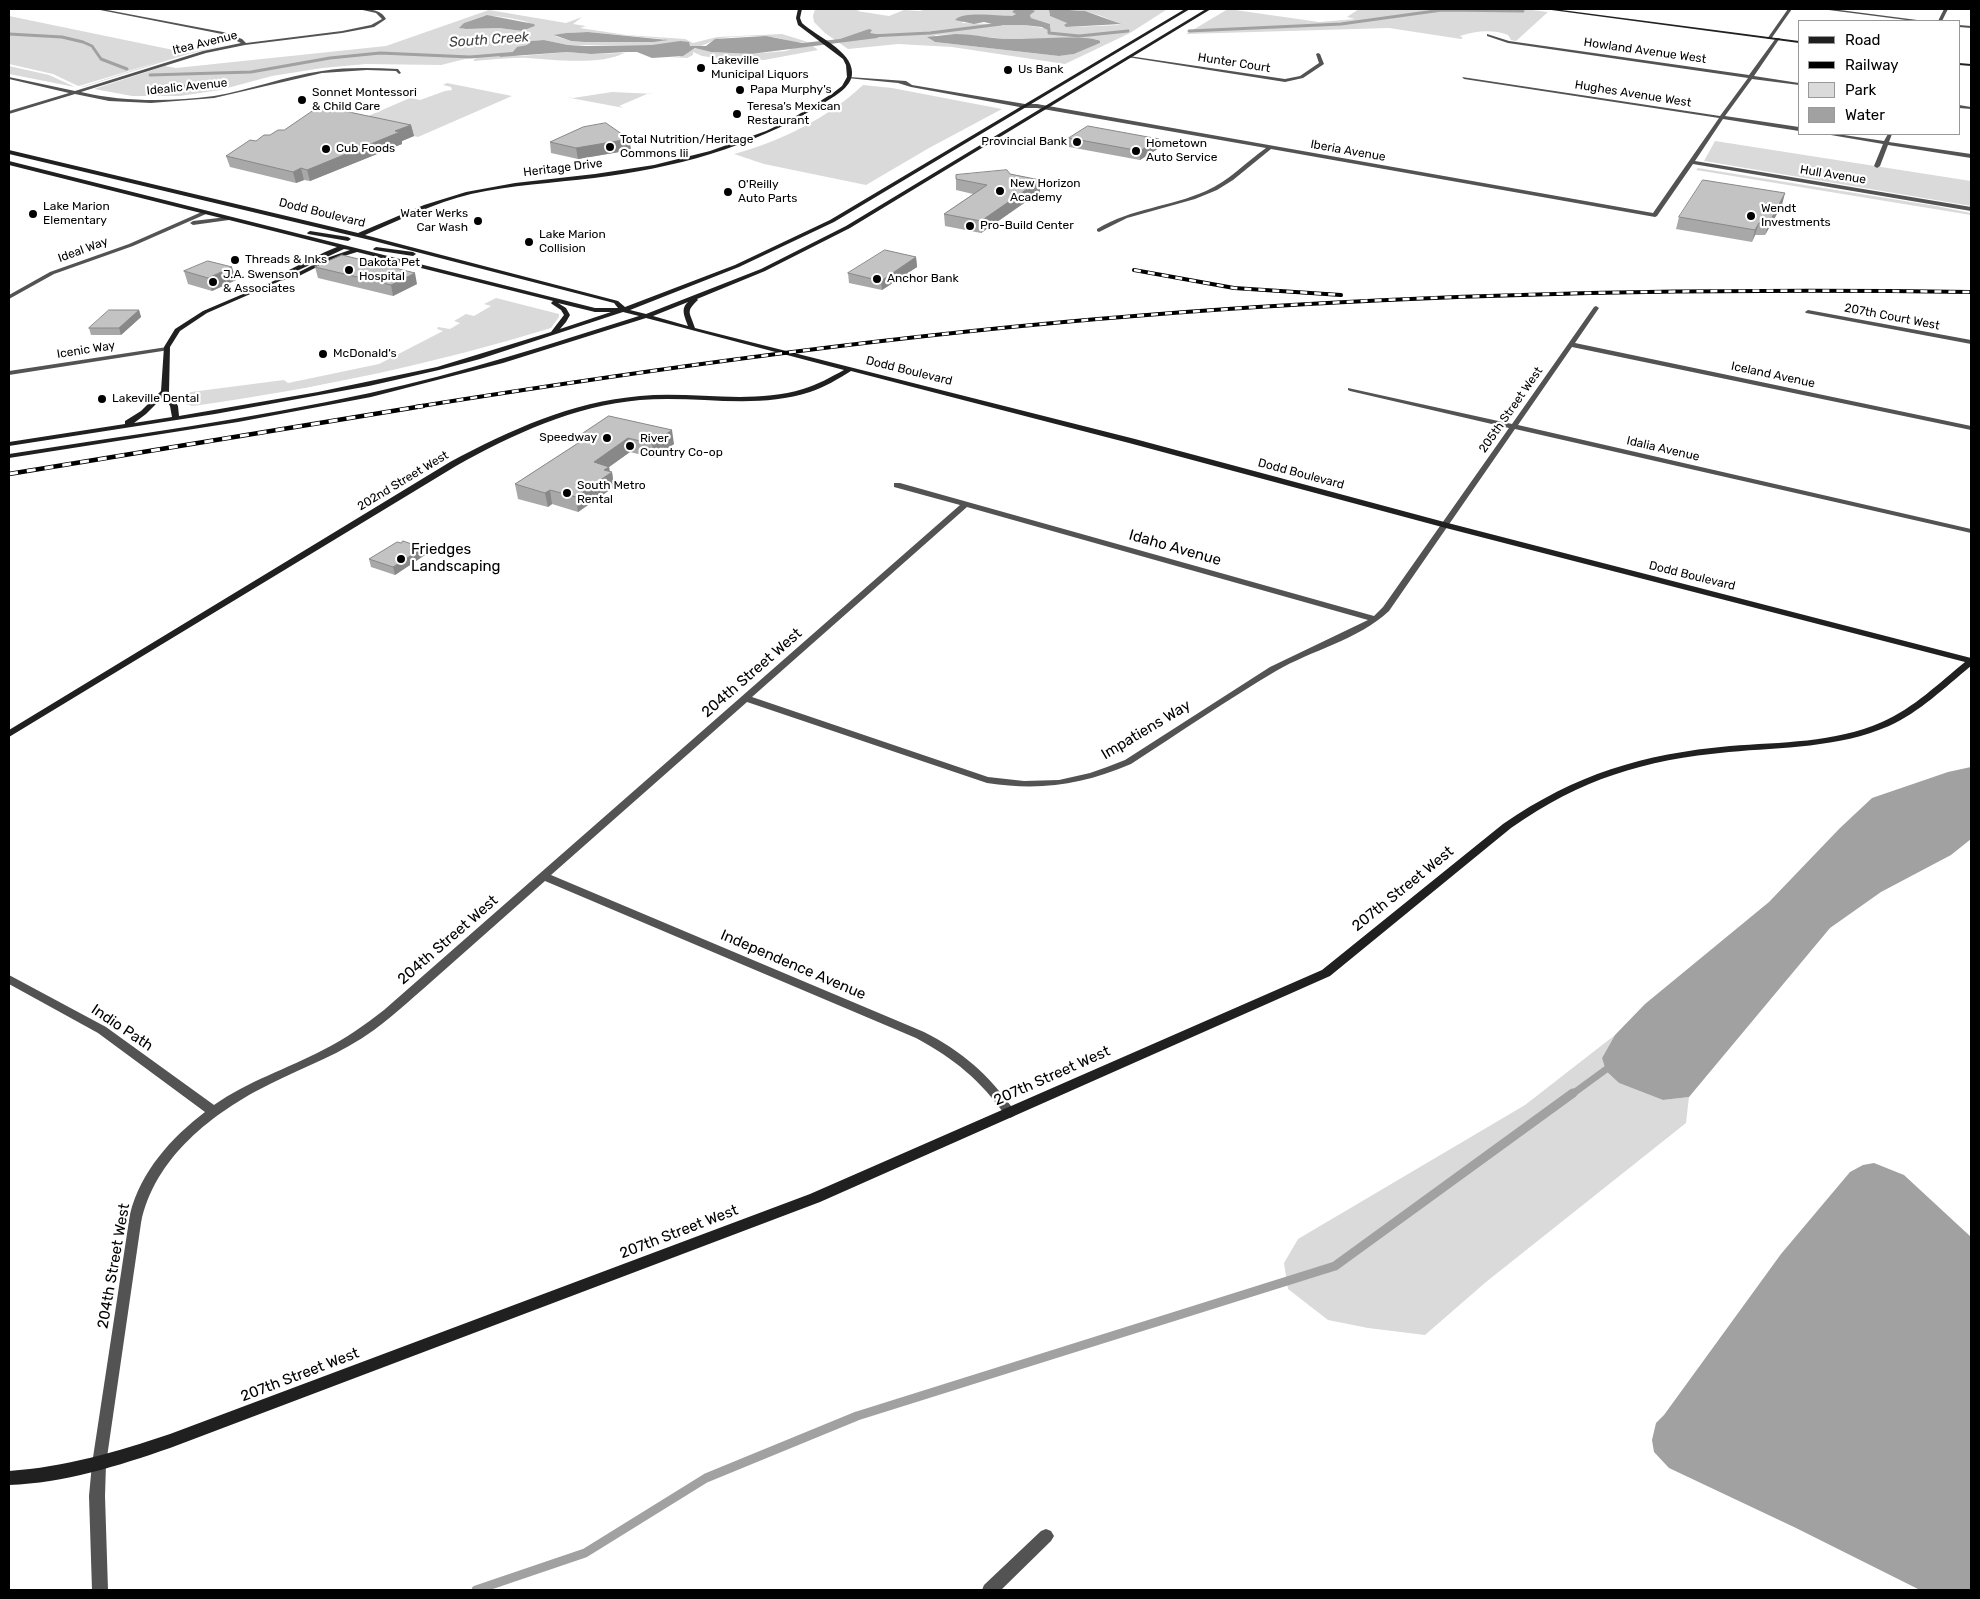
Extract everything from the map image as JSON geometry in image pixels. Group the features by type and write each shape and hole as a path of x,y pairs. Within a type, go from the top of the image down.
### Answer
{"main road":[{"path":"800,9 798,14 799,22 848,62 849,78"},
{"path":"1034,104 1188,9"},
{"path":"9,456 310,407 427,382 501,362 647,316 702,296 787,259 848,227 1209,9"},
{"path":"1546,9 1798,42"},
{"name":"Heritage Drive","path":"359,235 441,201 471,192 634,170 681,161 728,148 767,134 798,118 837,92 849,78"},
{"path":"9,444 280,401 423,372 624,310 707,279 800,238 1025,106"},
{"name":"Dodd Boulevard","path":"9,152 445,257 616,302 624,310"},
{"name":"Dodd Boulevard","path":"9,164 594,310 624,310 1132,441 1445,525 1971,662"},
{"name":"Heritage Drive","path":"371,238 428,212 491,190"},
{"path":"204,213 226,210 261,212"},
{"path":"259,226 346,239 371,238"},
{"path":"278,280 286,272 344,247 364,247 404,254 445,257"},
{"path":"94,443 163,428 172,423 176,418 174,406 165,392 167,349 177,330 189,320 278,280 297,275 356,250"},
{"path":"540,296 560,306 567,315 561,326 548,335"},
{"path":"692,329 686,308 702,296"},
{"name":"202nd Street West","path":"9,734 444,469 522,428 590,406 639,398 668,396 760,399 780,396 822,385 850,369"},
{"path":"106,429 138,418 154,400 165,392"},
{"name":"207th Street West","path":"9,1478 56,1473 99,1464 170,1442 815,1198 1326,972 1507,826 1553,794 1602,773 1664,757 1698,752 1807,743 1872,729 1905,715 1920,705 1971,662"}],"street":[{"path":"98,9 223,33 240,40 244,44"},
{"name":"Itea Avenue","path":"9,114 192,55 244,44 350,31 372,26 384,19 377,12 360,9"},
{"path":"1769,38 1790,9"},
{"path":"1823,9 1915,20"},
{"name":"Howland Avenue West","path":"1489,36 1508,42 1798,84"},
{"path":"1691,162 1778,40"},
{"name":"Hunter Court","path":"1129,57 1291,81 1302,78 1322,63 1318,54"},
{"name":"Idealic Avenue","path":"9,78 114,101 171,101 227,94 322,72 367,69 398,72"},
{"name":"Iberia Avenue","path":"849,78 918,82 1034,104 1046,108 1655,215 1691,162"},
{"name":"Hughes Avenue West","path":"1464,78 1798,129"},
{"name":"Iberia Avenue","path":"900,82 911,86 1025,106 1034,104"},
{"path":"1835,135 1971,156"},
{"path":"1876,166 1890,135"},
{"path":"1099,230 1138,211 1189,200 1209,192 1268,148"},
{"name":"Hull Avenue","path":"1691,162 1971,209"},
{"name":"Ideal Way","path":"9,297 52,273 168,230 204,213"},
{"name":"Ideal Way","path":"168,230 208,220 227,219"},
{"name":"205th Street West","path":"1445,525 1596,308"},
{"name":"207th Court West","path":"1808,312 1971,342"},
{"name":"Iceland Avenue","path":"1570,344 1971,428"},
{"name":"Icenic Way","path":"9,373 167,349"},
{"name":"Idalia Avenue","path":"1350,389 1971,531"},
{"name":"Idaho Avenue","path":"897,485 1376,619"},
{"name":"204th Street West","path":"100,1590 97,1496 99,1464 134,1228 144,1191 166,1157 196,1126 214,1111 261,1083 319,1058 368,1029 966,504"},
{"name":"Impatiens Way","path":"746,698 987,780 1015,784 1053,785 1094,776 1128,762 1273,669 1299,655 1365,627 1386,609 1445,525"},
{"name":"Independence Avenue","path":"543,876 920,1034 943,1046 978,1073 1010,1113"},
{"name":"Indio Path","path":"9,979 102,1030 214,1111"},
{"path":"990,1590 1046,1536"}],"green space":[{"path":"815,9 862,9 857,11 889,16 904,10 1015,9 1012,12 1017,14 1012,16 967,15 962,23 1024,25 1043,28 1050,26 1050,24 1031,18 1030,15 1033,10 1031,9 1053,9 1049,11 1050,16 1068,23 1065,24 1066,27 1071,27 1120,25 1094,14 1065,9 1172,9 1166,10 1130,33 1065,64 952,47 898,44 848,49 825,33 814,22","holes":["955,34 1008,39 1096,39 1100,43 1074,54 1059,56 935,42 930,39 936,35"]},
{"path":"1228,9 1319,22 1355,19 1347,17 1359,9 1524,9 1548,12 1516,41 1511,40 1508,35 1496,32 1472,33 1460,36 1463,38 1461,39 1389,28 1186,34"},
{"path":"489,10 566,23 582,17 573,24 586,26 580,28 626,35 685,39 693,43 717,37 782,34 808,42 796,42 765,36 738,37 717,39 697,47 689,45 568,45 544,40 530,41 528,45 506,55 522,56 567,52 591,54 624,53 615,57 591,60 508,58 474,61 474,59 484,56 481,55 441,65 366,64 322,68 272,76 220,90 180,96 132,96 94,89 165,66 176,68 386,46","holes":["483,16 510,18 535,26 522,31 499,28 462,29 464,23","588,32 664,40 584,42 571,41 555,36 566,33","204,83 226,83 179,92 154,89"]},
{"path":"9,16 188,53 232,44 188,54 81,87 165,60 79,86 53,74 9,64"},
{"path":"813,46 818,50 764,60 723,59 702,56 693,52 693,55 687,58 670,57 679,57 696,48 711,52 751,54 786,51"},
{"path":"9,66 49,75 75,87 9,74"},
{"path":"447,83 512,96 418,137 352,123 410,98 420,100 452,90 451,87 443,85"},
{"path":"863,85 892,88 1002,109 929,148 866,185 764,164 734,154 752,149 803,127 835,108"},
{"path":"612,92 655,94 647,94 619,106 624,108 565,97 573,98"},
{"path":"1715,141 1971,181 1971,206 1704,161"},
{"path":"1698,168 1936,206 1971,213 1971,215 1696,170"},
{"path":"496,298 559,314 559,317 551,328 418,364 284,392 193,406 182,403 183,397 191,392 284,380 288,383 379,364 443,331 437,329 438,327 450,329 460,323 454,321 466,314 474,316 491,306 484,304"},
{"path":"1615,1035 1602,1058 1606,1071 1619,1083 1663,1100 1689,1097 1686,1123 1486,1282 1425,1335 1368,1328 1328,1320 1288,1289 1284,1263 1298,1239 1525,1105"}],"water":[{"path":"1015,9 1035,11 1030,15 1031,18 1050,24 1050,28 1024,25 996,25 984,22 974,24 955,20 959,17 973,15 1012,16 1016,14 1012,12"},
{"path":"1049,10 1085,11 1121,24 1066,27 1064,25 1067,23 1050,16"},
{"path":"487,15 534,24 535,26 522,31 499,28 459,28 464,23"},
{"path":"869,29 872,30 870,33 882,35 877,38 751,54 711,52 695,48 683,56 652,58 637,52 591,54 567,52 499,57 503,54 511,54 517,47 527,45 530,41 544,40 568,45 586,46 652,45 680,41 689,42 690,46 706,46 715,39 766,36 802,43 840,39"},
{"path":"588,32 668,40 653,42 584,42 571,41 554,35"},
{"path":"955,34 1010,39 1083,38 1100,41 1100,43 1074,54 1059,56 935,42 927,37"},
{"path":"204,83 228,84 184,90 152,90 159,87"},
{"path":"1971,767 1971,839 1951,855 1881,892 1830,928 1689,1097 1663,1100 1619,1083 1606,1071 1602,1058 1615,1035 1645,1004 1769,902 1840,828 1872,798 1948,772"},
{"path":"1874,1163 1904,1175 1971,1237 1971,1590 1920,1590 1796,1528 1669,1468 1654,1452 1652,1440 1656,1423 1664,1415 1781,1254 1850,1172 1863,1165"}],"building":[{"name":"Cub Foods","path":"320,106 411,125 395,131 400,132 307,170 301,168 293,172 226,156 250,140 256,141 264,135 284,130"},
{"path":"606,123 629,139 576,148 550,142 583,127"},
{"path":"1088,126 1159,139 1140,151 1069,138"},
{"path":"1007,170 1010,174 1040,180 981,221 944,214 987,185 956,179 956,175"},
{"path":"1703,180 1785,193 1769,223 1759,223 1755,230 1679,217"},
{"path":"885,250 916,257 881,281 848,273"},
{"path":"342,255 415,273 391,285 315,267"},
{"path":"208,261 232,267 208,278 184,271"},
{"path":"109,310 139,310 119,328 89,328"},
{"path":"609,416 672,430 652,444 628,438 594,462 609,467 604,470 612,472 576,497 550,490 545,493 515,484 586,438 579,436"},
{"path":"403,541 423,548 393,567 369,559 397,542 401,543"}],"waterway":[{"name":"South Creek","path":"1189,31 1341,24 1442,10 1523,11"},
{"name":"South Creek","path":"870,36 930,33 1001,24"},
{"name":"South Creek","path":"1041,25 1049,29 1049,33 1079,36 1128,31"},
{"name":"South Creek","path":"9,34 62,37 83,42 92,46 101,59 127,69"},
{"name":"South Creek","path":"150,75 251,72 330,58 380,53 470,57 519,53"},
{"path":"1571,1095 1612,1065"},
{"path":"476,1590 585,1553 706,1478 857,1416 1335,1266 1573,1093"}],"railway":[{"path":"1134,270 1234,288 1341,295"},
{"path":"415,407 780,353 963,332 1147,315 1353,302 1559,294 1765,291 1971,292"},
{"path":"9,474 423,406"}],"place":[{"name":"Lakeville Municipal Liquors","path":"701,68"},
{"name":"Us Bank","path":"1008,70"},
{"name":"Papa Murphy's","path":"740,90"},
{"name":"Sonnet Montessori & Child Care","path":"302,100"},
{"name":"Teresa's Mexican Restaurant","path":"737,114"},
{"name":"Provincial Bank","path":"1077,142"},
{"name":"Total Nutrition/Heritage Commons Iii","path":"610,147"},
{"name":"Cub Foods","path":"326,149"},
{"name":"Hometown Auto Service","path":"1136,151"},
{"name":"New Horizon Academy","path":"1000,191"},
{"name":"O'Reilly Auto Parts","path":"728,192"},
{"name":"Lake Marion Elementary","path":"33,214"},
{"name":"Wendt Investments","path":"1751,216"},
{"name":"Water Werks Car Wash","path":"478,221"},
{"name":"Pro-Build Center","path":"970,226"},
{"name":"Lake Marion Collision","path":"529,242"},
{"name":"Threads & Inks","path":"235,260"},
{"name":"Dakota Pet Hospital","path":"349,270"},
{"name":"Anchor Bank","path":"877,279"},
{"name":"J.A. Swenson & Associates","path":"213,282"},
{"name":"McDonald's","path":"323,354"},
{"name":"Lakeville Dental","path":"102,399"},
{"name":"Speedway","path":"607,438"},
{"name":"River Country Co-op","path":"630,446"},
{"name":"South Metro Rental","path":"567,493"},
{"name":"Friedges Landscaping","path":"401,559"}]}
